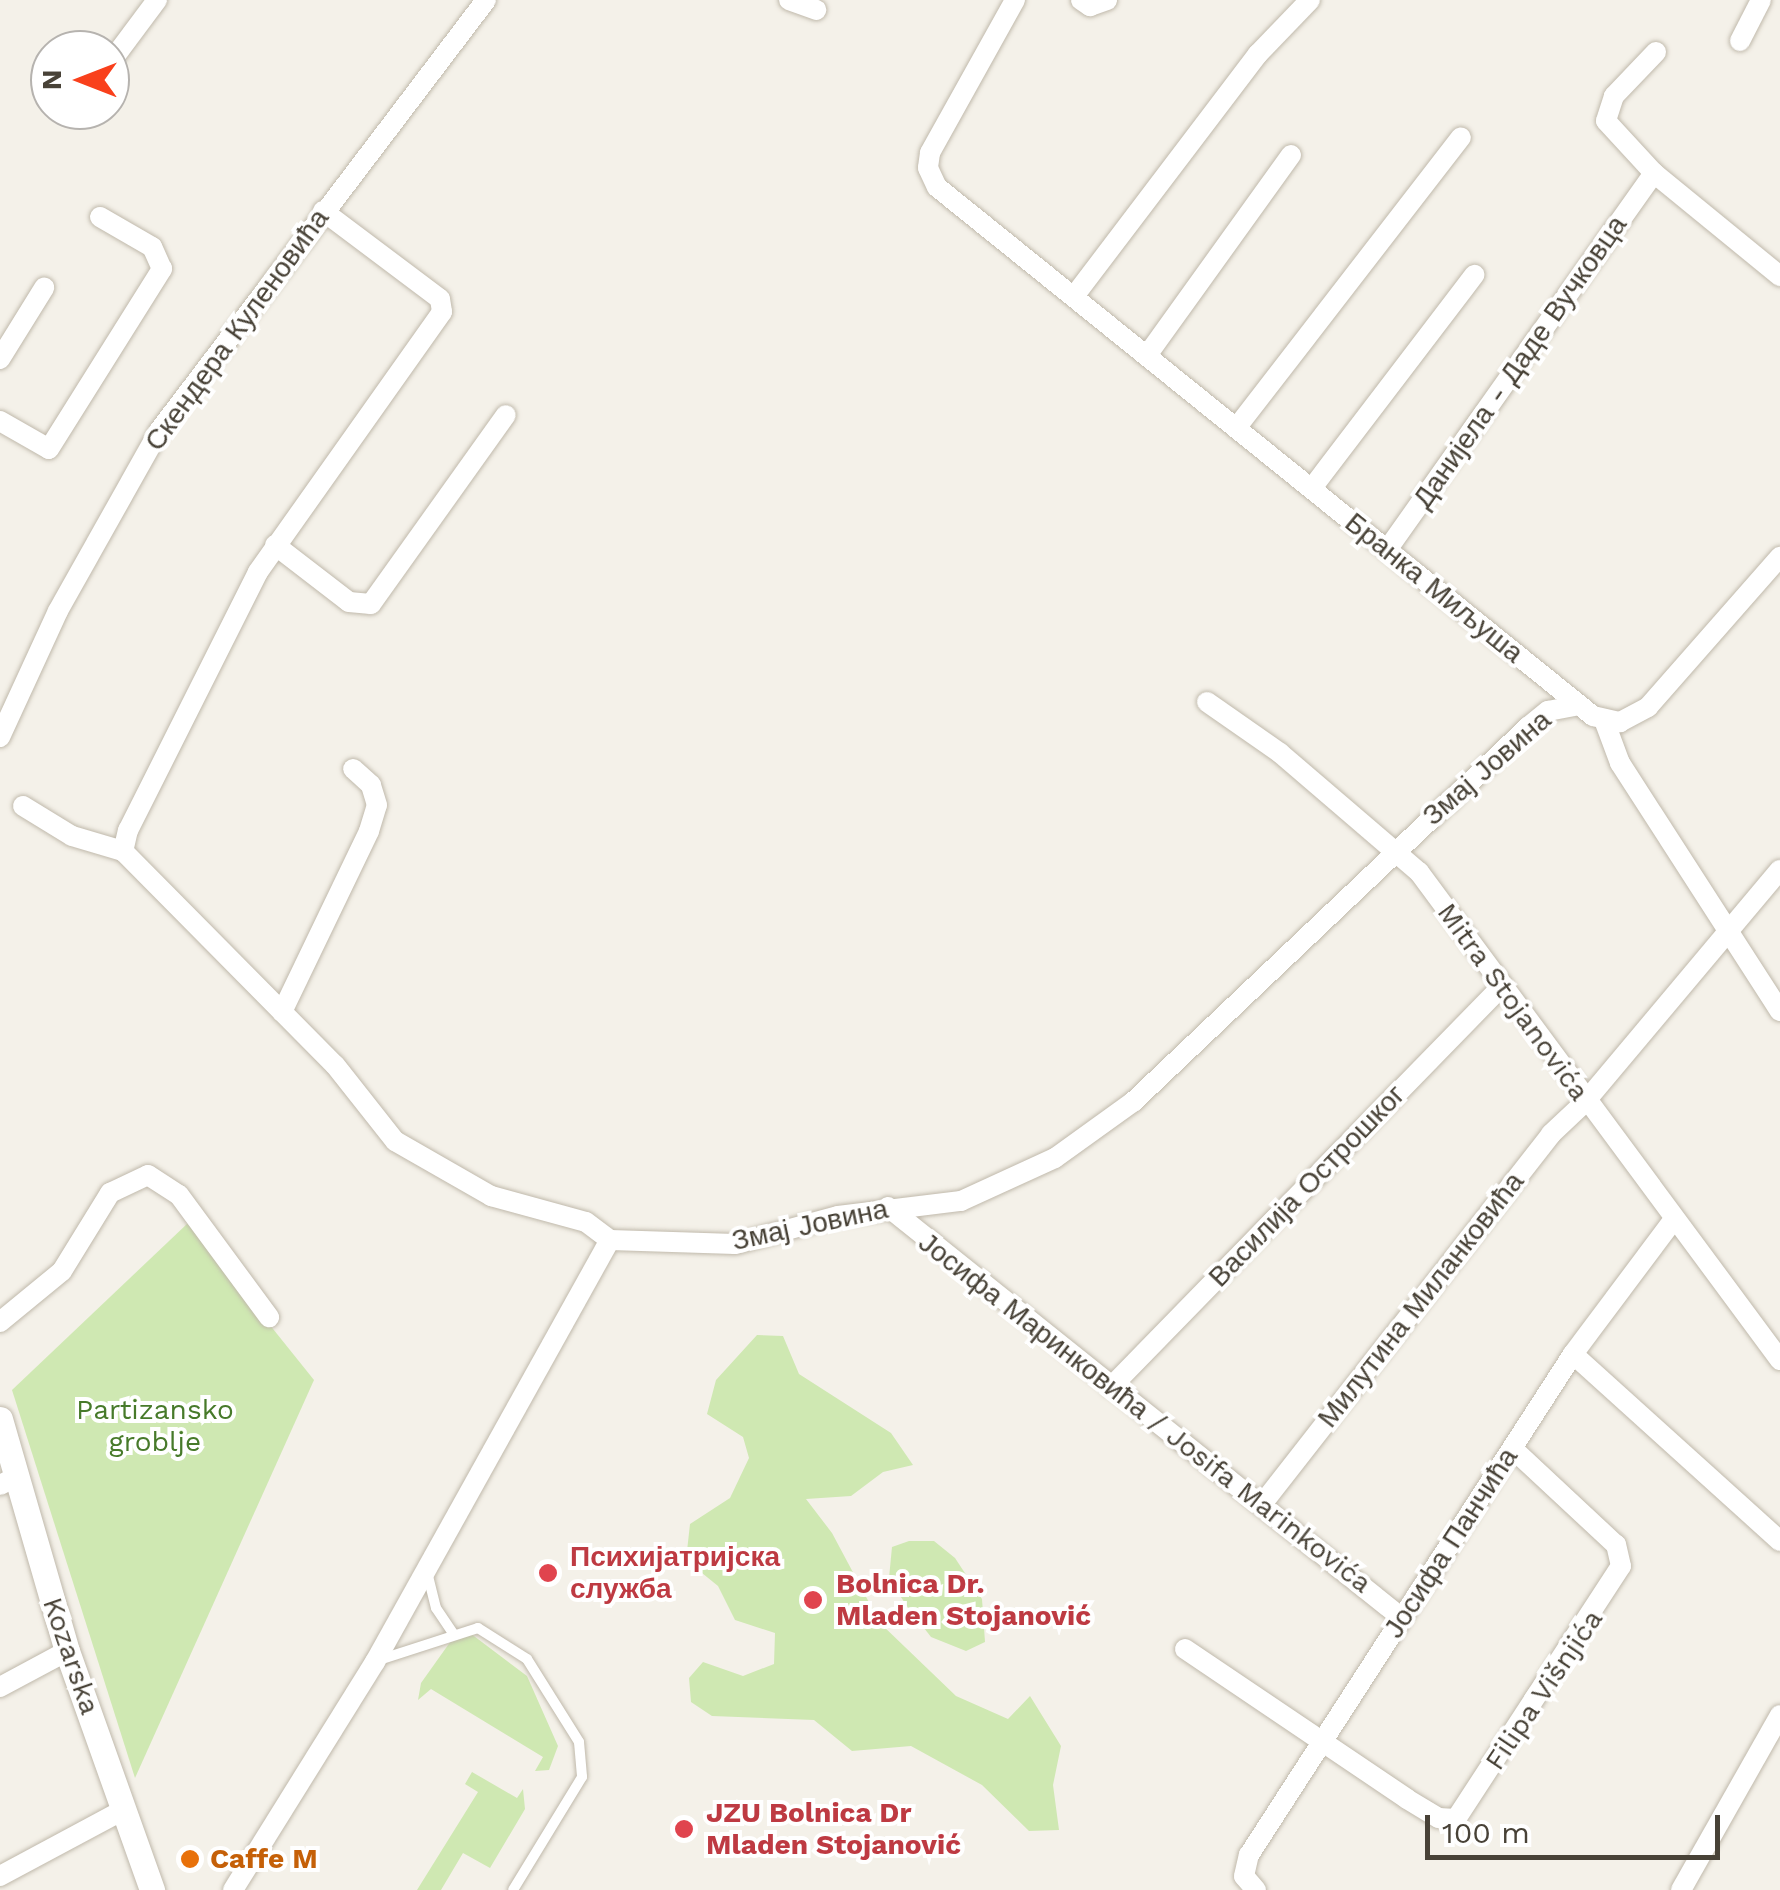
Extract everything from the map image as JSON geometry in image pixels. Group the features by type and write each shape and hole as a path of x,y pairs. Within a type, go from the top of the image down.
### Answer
{"street":[{"path":"130,36 156,0"},
{"name":"Скендера Куленовића","path":"0,737 58,611 159,431 486,0"},
{"path":"788,0 816,10"},
{"name":"Бранка Миљуша","path":"1015,0 930,152 930,178 1578,704 1604,720"},
{"path":"1081,0 1090,6 1107,0"},
{"path":"1076,296 1258,54 1310,0"},
{"path":"1740,41 1761,0"},
{"path":"1656,52 1614,96 1606,122 1654,173 1780,276"},
{"path":"1237,427 1461,137"},
{"path":"1148,354 1291,155"},
{"name":"Данијела - Даде Вучковца","path":"1387,550 1654,173"},
{"path":"124,851 128,830 275,545 444,305 323,211"},
{"path":"0,421 49,449 162,269 152,247 100,217"},
{"path":"1312,488 1474,275"},
{"path":"0,359 44,288"},
{"path":"275,545 350,602 371,604 506,416"},
{"path":"1780,557 1648,707 1632,719 1604,720 1620,763 1780,1011"},
{"name":"Mitra Stojanovića","path":"1207,702 1280,753 1419,872 1585,1102 1777,1349"},
{"name":"Змај Јовина","path":"610,1240 735,1244 888,1207 961,1201 1090,1136 1548,711 1578,704"},
{"path":"282,1012 370,831 377,805 372,785 354,769"},
{"path":"22,806 72,836 124,851 335,1064 395,1142 491,1196 586,1222 610,1240 376,1662 233,1890"},
{"name":"Милутина Миланковића","path":"1263,1503 1551,1134 1585,1102 1780,870"},
{"name":"Василија Острошког","path":"1110,1387 1503,985"},
{"path":"0,1322 62,1271 110,1193 148,1176 179,1194 269,1318"},
{"name":"Јосифа Маринковића / Josifa Marinkovića","path":"888,1207 1110,1387 1263,1503 1402,1618"},
{"name":"Јосифа Панчића","path":"1250,1883 1249,1855 1324,1746 1573,1354 1674,1219"},
{"path":"1573,1354 1780,1541"},
{"name":"Kozarska","path":"0,1419 7,1482 152,1890"},
{"name":"Filipa Višnjića","path":"1324,1746 1428,1812 1456,1819 1606,1598 1621,1566 1616,1545 1513,1450"},
{"path":"1186,1649 1324,1746"},
{"path":"0,1687 67,1651"},
{"path":"1681,1890 1780,1715"},
{"path":"0,1876 124,1810"}],"lane":[{"path":"427,1572 436,1608 454,1634"},
{"path":"376,1662 478,1628 526,1658 584,1762 582,1777 513,1890"}],"green space":[{"name":"Partizansko groblje","path":"188,1223 314,1380 135,1778 12,1390"},
{"path":"757,1335 783,1336 799,1374 891,1433 913,1465 883,1472 851,1496 806,1499 832,1533 880,1623 956,1696 1008,1719 1030,1696 1061,1746 1053,1785 1059,1830 1029,1831 982,1785 911,1746 852,1751 814,1720 712,1716 691,1702 689,1678 703,1662 743,1676 774,1664 775,1633 735,1620 718,1586 686,1560 690,1524 730,1498 749,1458 743,1437 707,1414 716,1380"},
{"path":"909,1541 934,1541 955,1558 982,1599 985,1642 966,1651 931,1637 906,1605 889,1578 892,1547"},
{"path":"466,1630 527,1676 558,1746 549,1770 535,1771 543,1757 431,1689 418,1700 421,1683 458,1631"},
{"path":"472,1772 517,1798 523,1789 525,1809 490,1868 463,1853 441,1890 417,1890 478,1792 465,1784"}],"place":[{"name":"Психијатријска служба","path":"548,1573"},
{"name":"Bolnica Dr. Mladen Stojanović","path":"813,1600"},
{"name":"JZU Bolnica Dr Mladen Stojanović","path":"684,1829"},
{"name":"Caffe M","path":"190,1859"}]}
